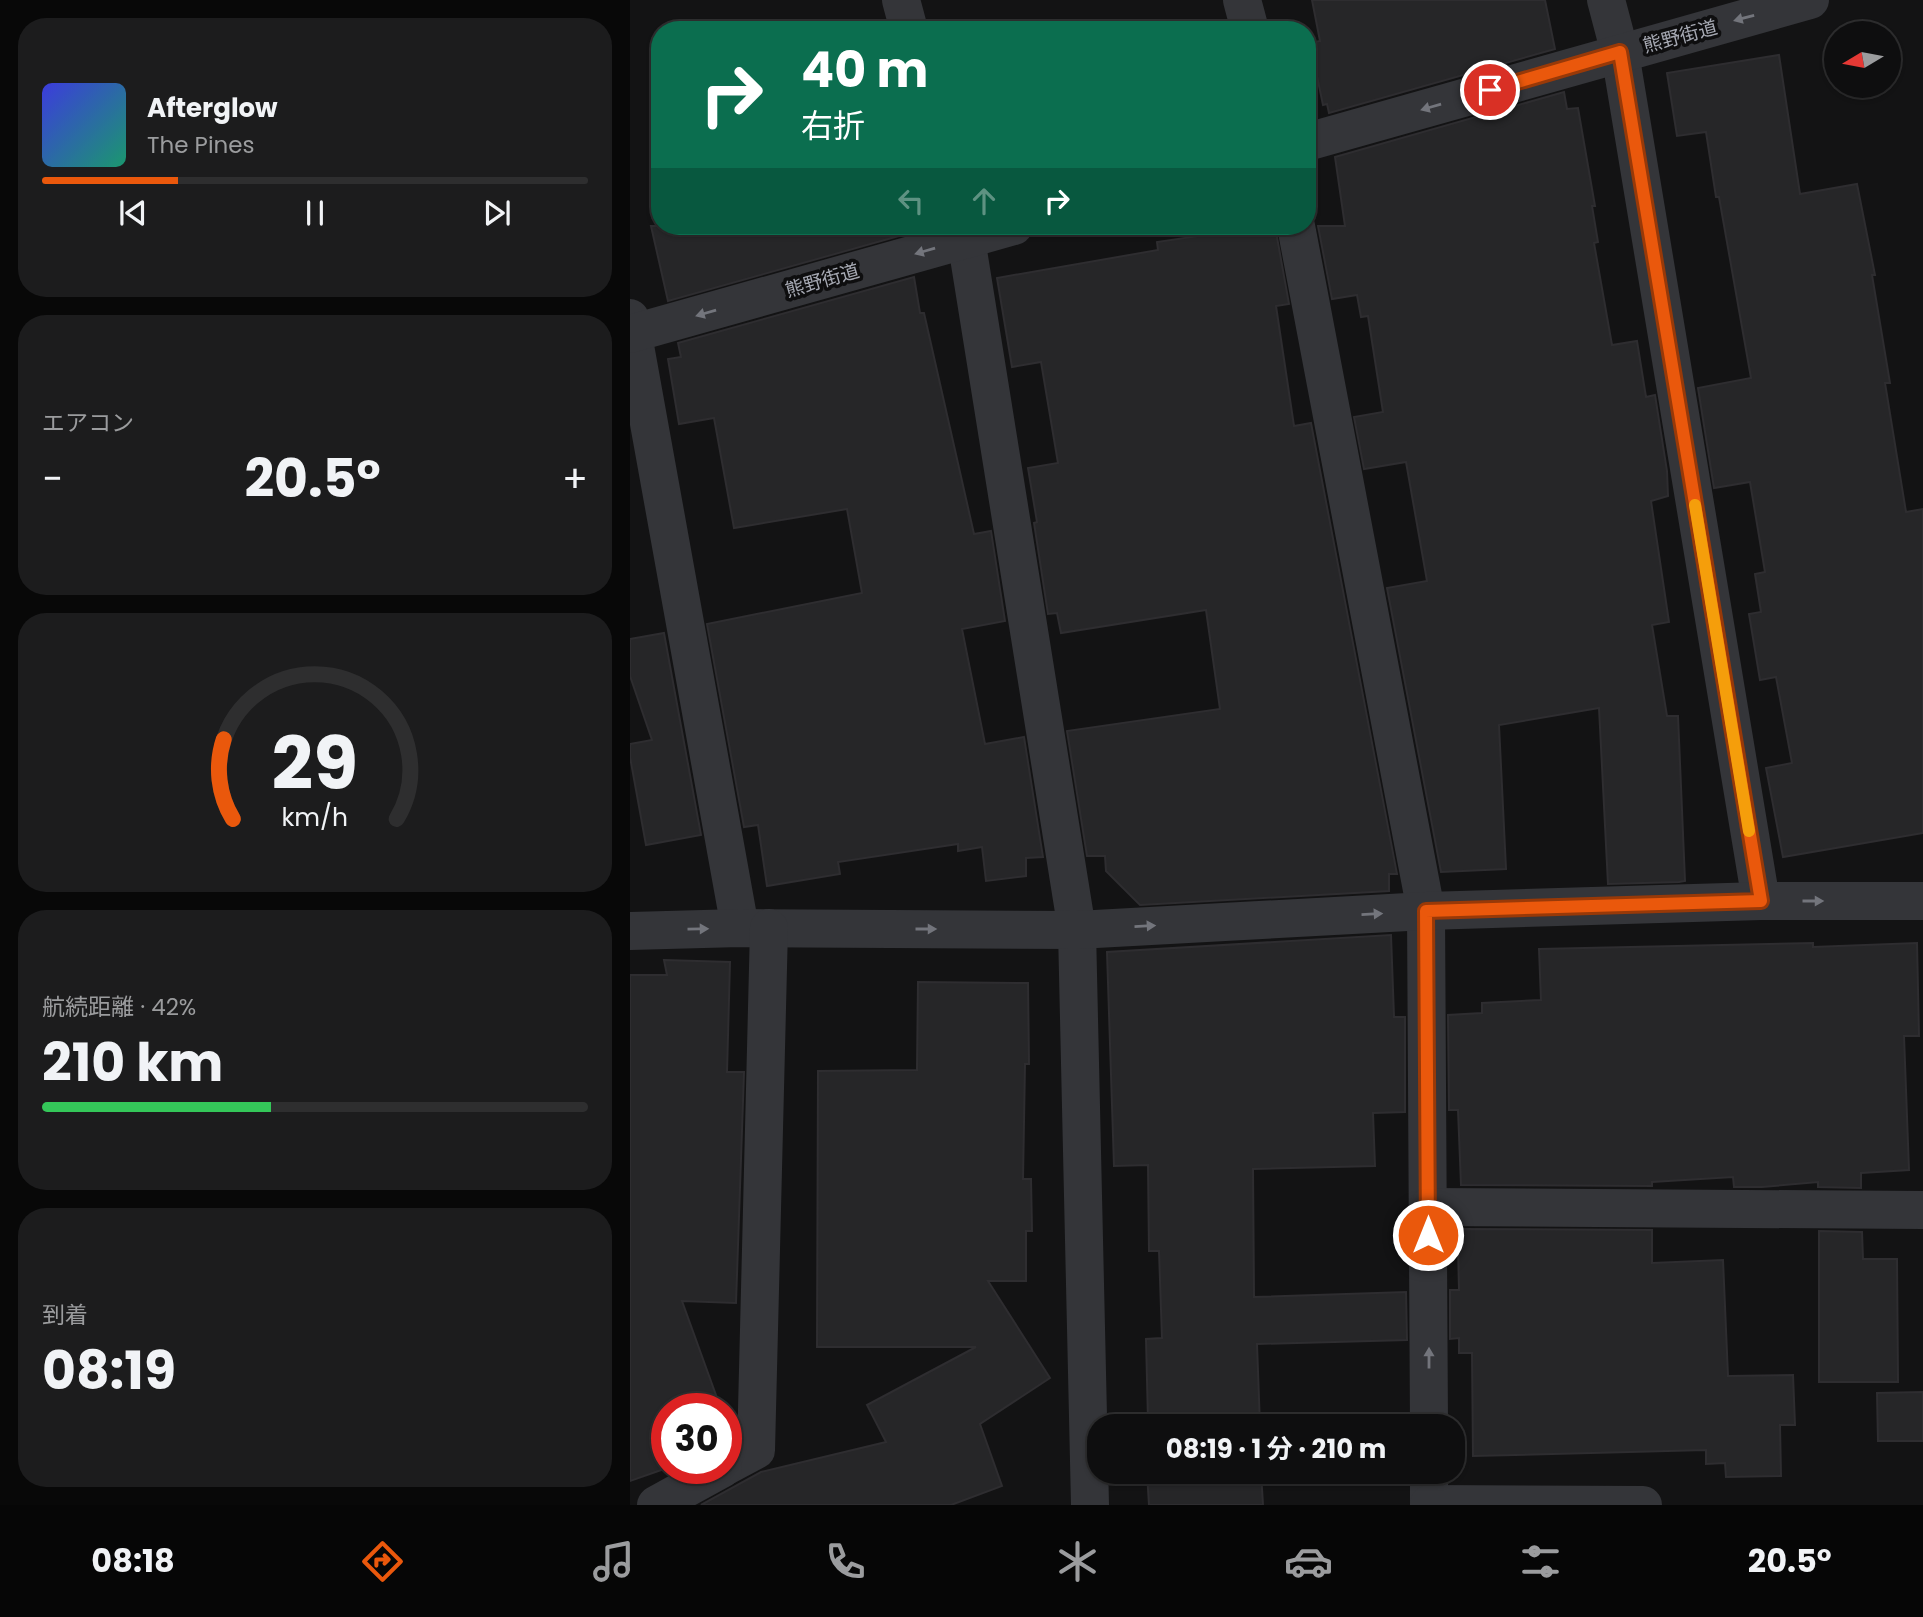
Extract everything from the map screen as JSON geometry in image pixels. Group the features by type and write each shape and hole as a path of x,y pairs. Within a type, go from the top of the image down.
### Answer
{"street":[{"path":"901,0 907,21"},
{"path":"1242,0 1248,21"},
{"path":"1605,0 1620,52 1761,901"},
{"name":"熊野街道","path":"1316,139 1810,0"},
{"name":"熊野街道","path":"631,328 956,235"},
{"path":"966,235 1077,930 1090,1505"},
{"path":"1298,235 1426,911 1429,1414"},
{"path":"631,328 755,928 756,1450 742,1457"},
{"path":"630,931 755,928 1077,930 1426,911 1761,901 1923,901"},
{"path":"1428,1207 1923,1210"},
{"path":"656,1505 694,1484"},
{"path":"1429,1484 1429,1505 1643,1505"}],"building":[{"path":"1312,0 1545,0 1555,49 1329,113 1327,104 1323,105 1316,72 1316,42 1320,41"},
{"path":"1779,55 1800,194 1857,184 1875,275 1872,275 1890,383 1885,383 1906,512 1923,509 1923,833 1783,857 1766,768 1792,763 1776,677 1760,680 1749,614 1761,612 1755,574 1765,572 1750,482 1714,488 1698,388 1751,378 1706,132 1677,136 1667,73"},
{"path":"1564,92 1567,109 1578,108 1595,206 1592,206 1598,242 1594,243 1612,345 1637,341 1646,397 1655,395 1667,471 1668,496 1651,501 1669,622 1652,625 1667,716 1678,716 1685,881 1679,882 1608,884 1599,708 1499,725 1506,869 1441,872 1387,588 1427,581 1406,462 1364,469 1354,417 1383,412 1368,316 1361,317 1357,295 1332,299 1318,226 1345,226 1335,157"},
{"path":"653,235 902,235 668,301"},
{"path":"1205,235 1277,235 1289,304 1276,306 1294,426 1311,423 1397,874 1389,874 1389,891 1140,905 1106,871 1105,856 1087,856 1067,731 1220,709 1206,610 1061,633 1057,613 1048,614 1028,468 1058,463 1041,362 1012,367 997,278 1158,250 1157,242"},
{"path":"914,277 920,313 924,313 974,534 991,531 1005,621 962,629 985,744 1024,737 1043,857 1026,858 1026,876 986,881 982,847 958,851 958,844 838,862 840,874 767,886 758,825 744,827 707,624 862,593 847,509 734,528 714,418 679,424 668,359 681,357 678,343"},
{"path":"664,633 701,835 646,845 630,744 652,740 630,676 630,639"},
{"path":"1391,935 1394,1017 1405,1017 1405,1112 1373,1113 1375,1166 1253,1169 1254,1297 1406,1292 1407,1340 1257,1344 1260,1414 1148,1414 1146,1339 1162,1338 1159,1251 1149,1251 1148,1165 1114,1166 1107,952"},
{"path":"1813,943 1813,947 1917,943 1919,1036 1904,1036 1909,1170 1861,1173 1861,1188 1818,1187 1818,1182 1734,1187 1733,1177 1652,1182 1652,1186 1461,1185 1458,1110 1449,1110 1448,1015 1482,1013 1482,1003 1541,1000 1539,949"},
{"path":"664,960 730,962 727,1072 744,1072 736,1303 682,1301 715,1393 651,1393 651,1474 630,1481 630,975 667,975"},
{"path":"918,982 1028,983 1029,1064 1025,1064 1023,1179 1031,1179 1032,1231 1026,1231 1026,1281 988,1281 1050,1378 980,1424 1002,1486 951,1505 701,1505 761,1472 886,1442 867,1405 976,1347 817,1347 818,1071 917,1070"},
{"path":"1462,1229 1652,1230 1652,1263 1723,1260 1728,1376 1793,1375 1795,1425 1780,1425 1781,1476 1726,1477 1725,1463 1706,1464 1706,1450 1473,1456 1472,1353 1459,1353 1459,1338 1450,1339 1450,1290 1459,1290 1458,1247 1463,1247"},
{"path":"1819,1231 1862,1232 1863,1259 1897,1259 1898,1382 1819,1382"},
{"path":"1923,1392 1923,1441 1878,1441 1877,1393"},
{"path":"1148,1484 1262,1484 1263,1505 1149,1505"}],"slow traffic":[{"path":"1695,505 1749,831"}],"route":[{"path":"1428,1235 1426,911 1761,901 1620,52 1490,90"}]}
